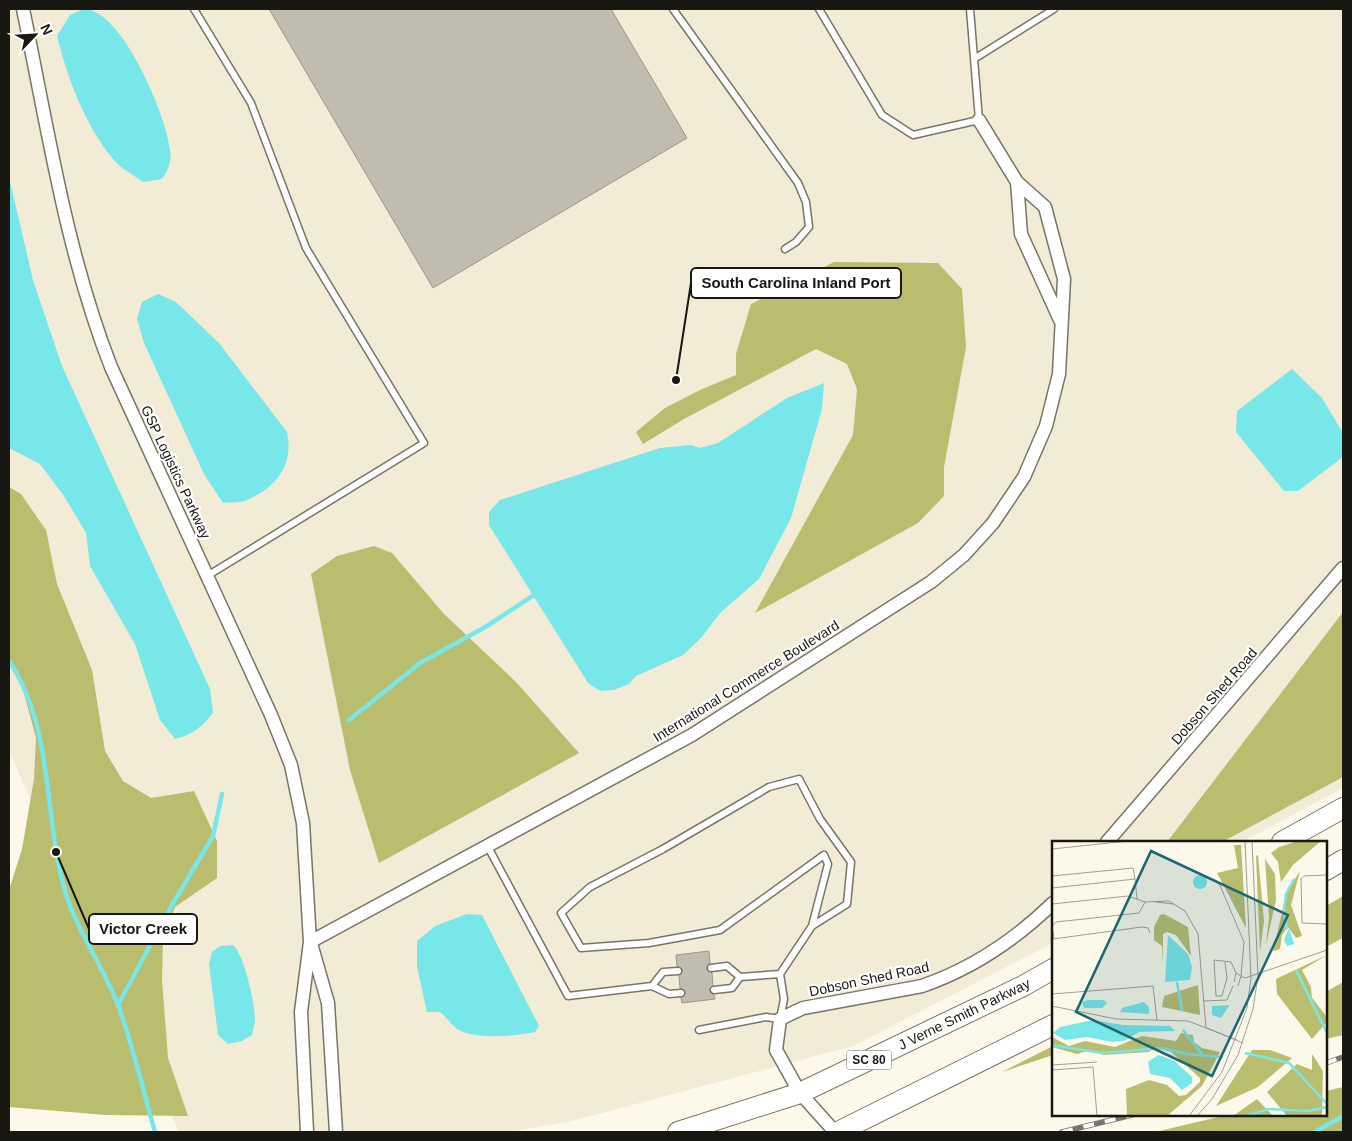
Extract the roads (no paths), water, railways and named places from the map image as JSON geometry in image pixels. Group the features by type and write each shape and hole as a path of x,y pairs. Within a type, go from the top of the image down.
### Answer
{"main road":[{"path":"1284,841 1343,808"},
{"path":"1327,869 1343,860"},
{"name":"J Verne Smith Parkway","path":"678,1132 800,1093 1023,986 1052,970"},
{"path":"836,1132 1052,1025"}],"street":[{"name":"GSP Logistics Parkway","path":"23,9 85,297 111,367 271,715 291,765 303,823 310,942 301,1012 307,1132"},
{"name":"International Commerce Boulevard","path":"310,942 692,735 931,582 964,555 993,523 1024,476 1046,426 1058,374 1064,279 1045,207 1017,182 980,120"},
{"name":"International Commerce Boulevard","path":"1017,182 1021,234 1062,325"},
{"name":"Dobson Shed Road","path":"1108,841 1343,568"},
{"name":"Dobson Shed Road","path":"780,1019 803,1008 922,986 939,980 980,959 1010,940 1052,904"},
{"name":"GSP Logistics Parkway","path":"310,942 328,1003 336,1132"},
{"path":"780,1019 776,1050 800,1093 836,1132"}],"lane":[{"path":"194,9 251,104 306,248 424,443 207,576"},
{"path":"673,9 798,183 806,202 809,227 796,242 785,249"},
{"path":"820,9 882,114 914,135 980,120 970,9"},
{"path":"974,59 1054,9"},
{"path":"699,1030 766,1017 780,1019 784,999 780,974 812,926 828,864 824,855 720,930 649,943 581,948 561,913 590,887 663,849 769,787 799,779 820,818 851,862 848,904 812,926"},
{"path":"488,847 568,996 652,986 669,994 680,993"},
{"path":"711,968 727,966 740,977 780,974"},
{"path":"652,986 663,972 678,971"},
{"path":"714,990 732,988 740,977"}],"water":[{"path":"84,9 98,14 113,26 140,67 161,114 167,134 170,158 169,166 162,179 143,182 123,168 103,145 85,116 66,68 57,36 70,15"},
{"path":"9,177 33,280 62,366 210,689 213,713 196,730 175,739 160,720 135,644 90,566 86,533 64,496 40,464 9,448"},
{"path":"158,294 176,302 219,343 287,432 288,454 281,473 275,481 258,495 247,500 223,503 204,474 144,343 137,319 142,302"},
{"path":"1292,369 1322,398 1343,433 1343,457 1298,491 1284,491 1236,432 1237,411"},
{"path":"824,383 822,409 791,518 759,579 721,612 701,638 683,655 636,676 629,684 614,690 600,691 588,683 489,525 489,512 500,500 660,448 691,445 700,448 718,443 787,398"},
{"path":"467,914 482,915 539,1026 535,1032 506,1036 473,1035 457,1029 440,1012 427,1012 417,967 417,941 435,926"},
{"path":"233,945 241,958 248,980 255,1012 255,1021 252,1035 242,1041 228,1044 218,1035 209,964 212,952 220,946"}],"waterway":[{"path":"349,720 420,663 487,626 534,595"},
{"path":"9,661 24,688 41,744 53,833 65,891 76,920 118,1005 155,1132"},
{"path":"118,1005 172,905 213,836 222,794"},
{"path":"1315,1132 1343,1116"}],"railway":[{"path":"1327,1063 1343,1057"},
{"path":"1062,1132 1128,1116"}],"place":[{"name":"South Carolina Inland Port","path":"676,380"},
{"name":"Victor Creek","path":"56,852"}]}
